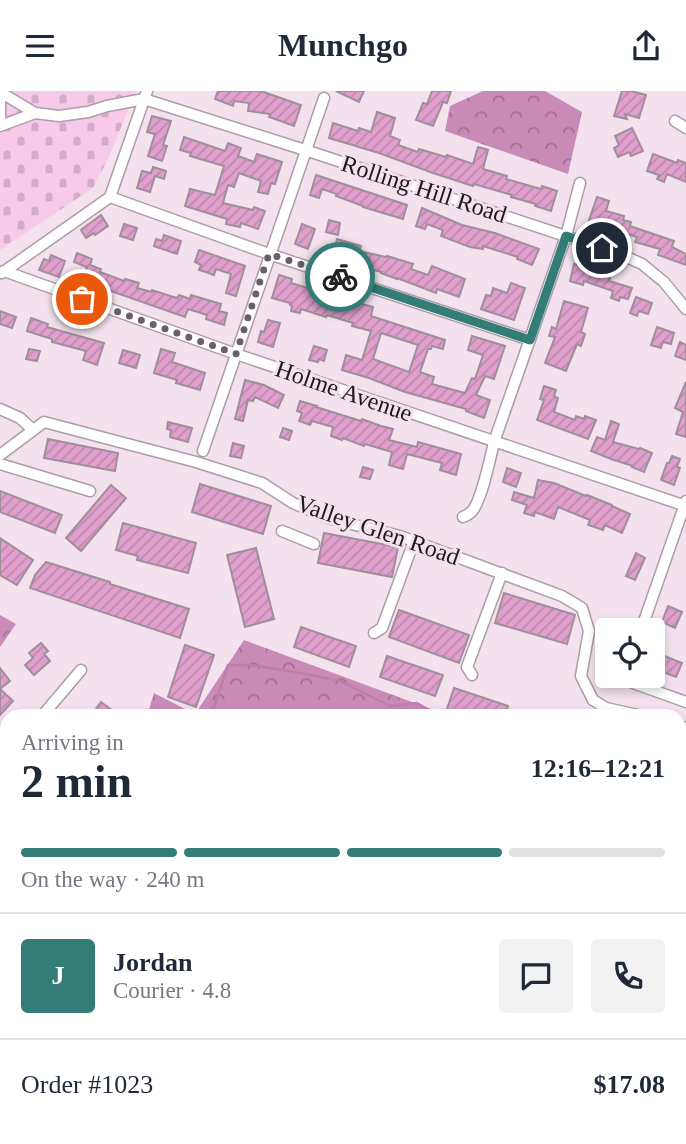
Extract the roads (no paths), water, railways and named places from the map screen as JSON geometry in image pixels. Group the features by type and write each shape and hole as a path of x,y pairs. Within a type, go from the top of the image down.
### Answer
{"street":[{"path":"0,92 35,113 59,116 88,112 146,95"},
{"path":"0,92 0,119"},
{"path":"2,273 110,197 146,95"},
{"name":"Rolling Hill Road","path":"146,95 620,254 642,264 664,282 686,309"},
{"path":"203,451 324,98"},
{"path":"0,127 35,113"},
{"path":"675,121 686,128"},
{"path":"463,517 471,513 476,504 494,442 566,236 580,183"},
{"path":"110,197 269,254 530,340"},
{"name":"Holme Avenue","path":"2,273 494,442 685,504"},
{"path":"0,409 20,418 33,430 0,455"},
{"name":"Valley Glen Road","path":"33,430 44,422 196,462 262,483 293,503 331,519 400,535 562,596 582,608 589,631 581,676 593,700 610,709"},
{"path":"0,464 90,491"},
{"path":"645,618 685,504"},
{"path":"282,531 314,544"},
{"path":"374,633 382,628 414,541"},
{"path":"472,675 467,667 502,573"},
{"path":"48,709 81,670"},
{"path":"654,688 686,702"}],"waterway":[{"path":"212,709 228,665 251,665 340,681 390,706 417,703 427,709"}]}
